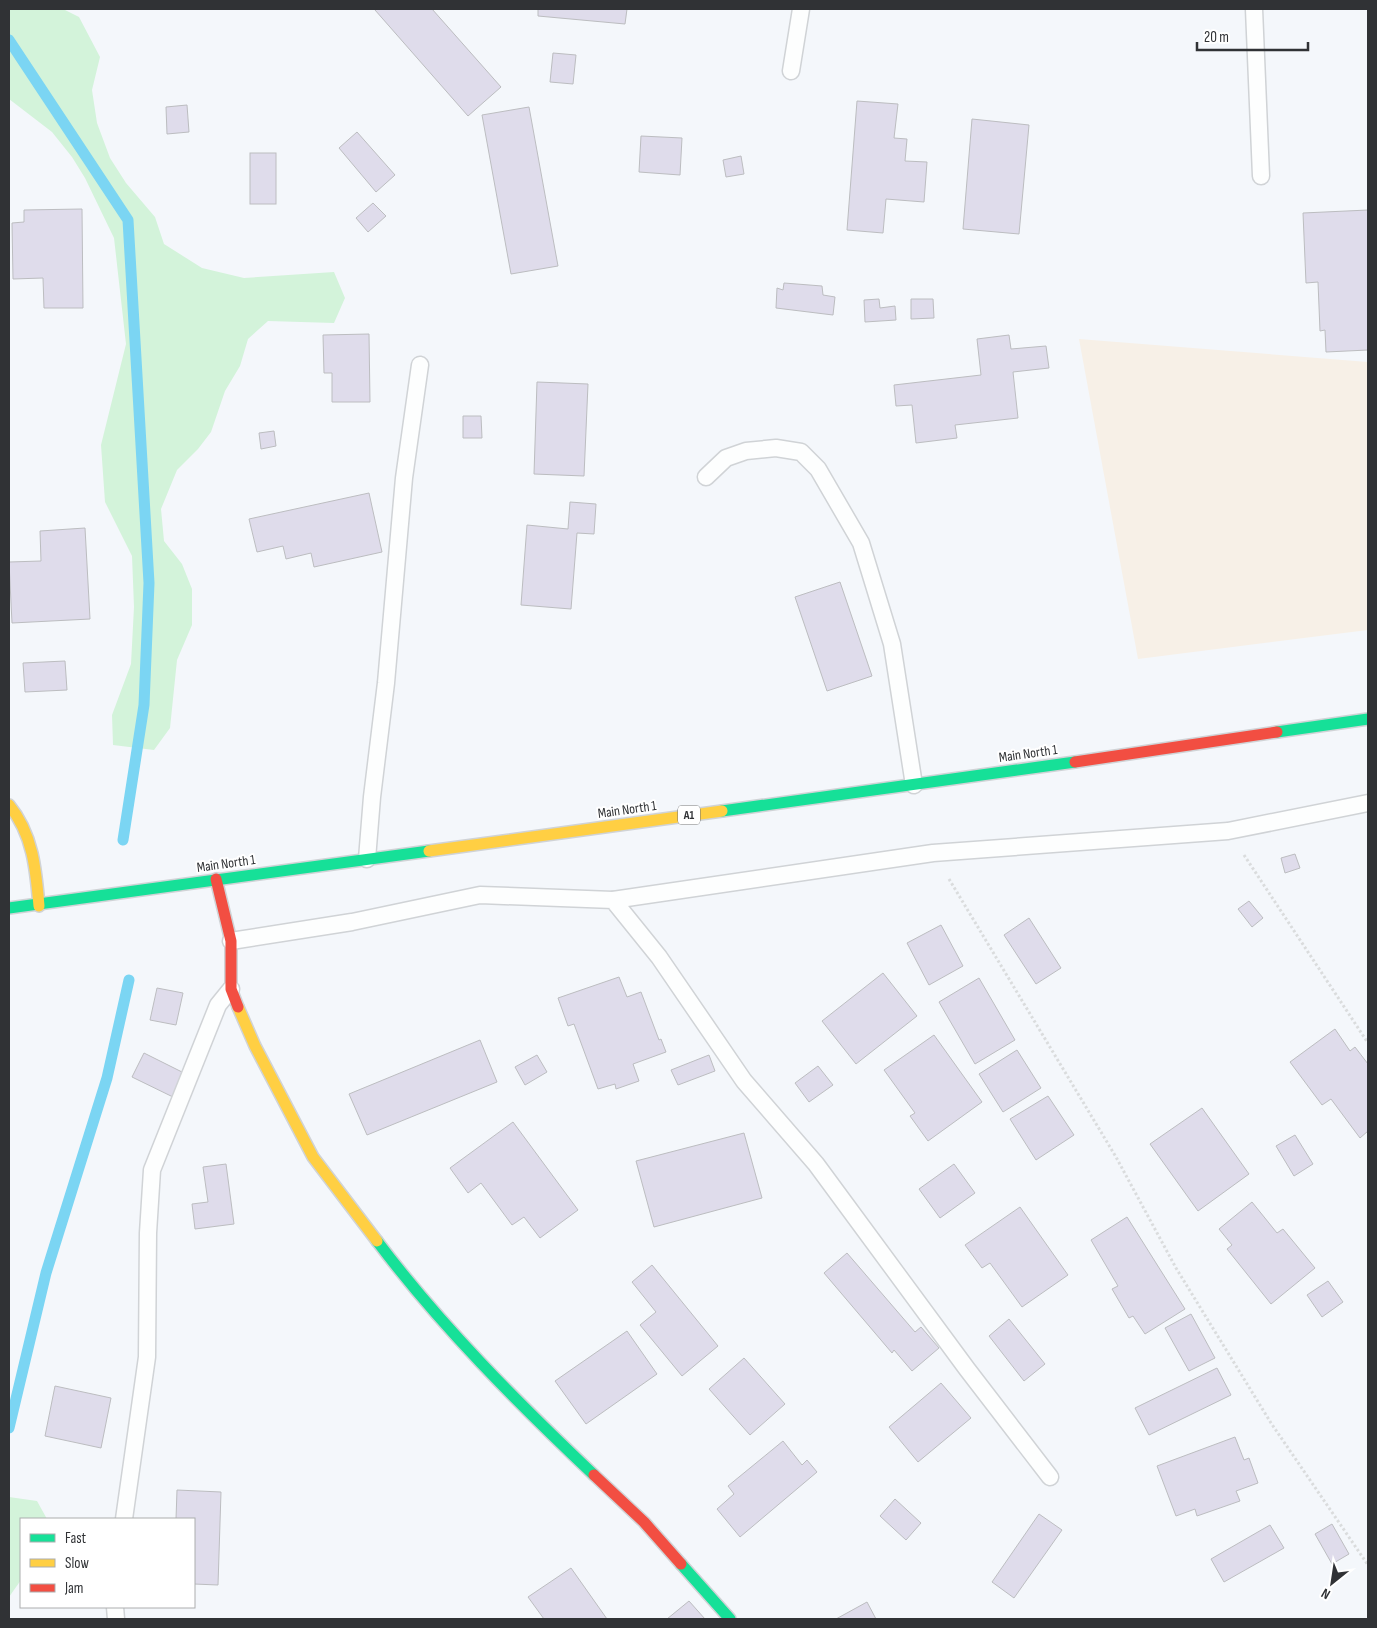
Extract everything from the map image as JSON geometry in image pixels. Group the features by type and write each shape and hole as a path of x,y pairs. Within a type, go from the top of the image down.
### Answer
{"main road":[{"name":"Main North 1","path":"9,908 39,906 216,879 367,860 1368,720"},
{"path":"9,805 18,815 35,862 39,906"},
{"path":"216,879 231,941 231,989 255,1046 313,1157 397,1268 518,1404 644,1522 730,1619"}],"lane":[{"path":"791,71 801,9"},
{"path":"1254,9 1261,176"},
{"path":"367,860 372,797 386,682 404,478 420,365"},
{"path":"706,477 726,458 753,450 776,448 801,452 818,469 861,543 892,644 914,784"},
{"path":"231,941 352,922 480,895 613,900 934,853 1228,831 1368,803"},
{"path":"613,900 659,957 744,1082 816,1164 967,1369 1050,1477"},
{"path":"124,1518 147,1357 148,1233 152,1170 218,1005 231,989"}],"path":[{"path":"1228,831 1368,1043"},
{"path":"934,853 1116,1157 1176,1268 1271,1423 1368,1565"}],"shaded area":[{"path":"1079,339 1368,362 1368,630 1138,659"}],"green space":[{"path":"9,9 63,9 79,17 100,57 92,90 97,123 110,158 126,183 155,217 164,244 202,268 244,278 334,272 345,298 334,323 268,321 248,339 240,366 225,391 211,432 198,449 177,470 161,509 164,541 182,564 192,589 192,625 177,660 170,728 154,750 113,745 112,715 131,664 134,607 132,556 105,502 101,445 126,344 114,238 85,178 72,157 52,132 9,99"},
{"path":"9,1497 37,1501 46,1518 20,1518 20,1581 9,1597"}],"building":[{"path":"432,9 501,87 468,116 375,10"},
{"path":"538,9 627,9 625,24 538,16"},
{"path":"553,53 576,55 573,84 550,82"},
{"path":"857,101 898,104 894,138 907,139 905,161 927,162 924,202 886,199 883,233 847,230"},
{"path":"187,105 189,132 167,134 166,107"},
{"path":"529,107 558,266 511,274 482,115"},
{"path":"972,119 1029,125 1019,234 963,229"},
{"path":"357,132 395,175 376,192 339,148"},
{"path":"641,136 682,138 680,175 639,172"},
{"path":"250,153 276,153 276,204 250,204"},
{"path":"741,156 744,174 726,177 723,160"},
{"path":"373,203 386,216 368,232 356,218"},
{"path":"82,209 83,308 44,308 43,278 13,279 12,223 24,222 24,210"},
{"path":"1368,210 1368,350 1326,352 1325,330 1320,331 1318,282 1306,283 1303,213"},
{"path":"784,283 822,286 823,295 835,297 833,315 776,308 777,288 783,290"},
{"path":"879,299 880,308 895,306 896,320 865,322 864,300"},
{"path":"911,299 933,299 934,318 911,319"},
{"path":"369,334 370,402 332,402 332,373 324,373 323,335"},
{"path":"1009,335 1011,349 1046,346 1049,368 1013,372 1018,418 955,425 957,438 916,443 912,405 896,406 894,385 981,375 977,339"},
{"path":"537,382 588,384 584,476 534,474"},
{"path":"463,416 481,416 482,438 463,438"},
{"path":"274,431 276,446 261,449 259,433"},
{"path":"369,493 382,552 314,567 311,553 286,559 283,546 257,552 249,519"},
{"path":"570,502 596,504 594,534 577,533 571,609 521,605 527,525 568,529"},
{"path":"85,528 90,619 12,623 9,562 41,561 40,531"},
{"path":"840,582 872,676 827,691 795,597"},
{"path":"65,661 67,690 25,692 23,663"},
{"path":"1295,854 1300,868 1285,873 1281,858"},
{"path":"1249,901 1263,918 1252,927 1238,909"},
{"path":"1029,918 1061,968 1036,984 1004,935"},
{"path":"941,925 963,966 929,985 907,943"},
{"path":"883,973 917,1016 856,1064 822,1021"},
{"path":"619,977 627,997 641,992 659,1040 661,1039 666,1052 633,1064 639,1081 616,1089 615,1084 598,1089 574,1024 568,1026 558,998"},
{"path":"979,978 1015,1040 975,1064 939,1002"},
{"path":"157,988 183,993 176,1025 150,1020"},
{"path":"1335,1029 1350,1051 1355,1047 1368,1064 1368,1131 1360,1138 1331,1099 1322,1105 1290,1062"},
{"path":"934,1035 982,1102 928,1141 910,1116 915,1113 884,1070"},
{"path":"480,1040 497,1082 367,1135 349,1094"},
{"path":"1017,1050 1041,1088 1003,1112 979,1074"},
{"path":"144,1053 184,1073 173,1097 132,1077"},
{"path":"537,1055 547,1072 525,1085 515,1067"},
{"path":"709,1055 715,1071 678,1085 671,1070"},
{"path":"818,1066 833,1085 809,1102 795,1083"},
{"path":"1048,1096 1074,1135 1036,1160 1010,1119"},
{"path":"1202,1108 1249,1174 1198,1211 1150,1144"},
{"path":"513,1122 578,1210 540,1238 524,1217 512,1225 481,1183 468,1193 450,1168"},
{"path":"744,1133 762,1198 654,1227 636,1161"},
{"path":"1295,1135 1313,1164 1294,1176 1276,1146"},
{"path":"226,1164 234,1224 195,1229 192,1204 208,1202 203,1167"},
{"path":"954,1164 975,1193 940,1218 919,1189"},
{"path":"1252,1202 1277,1233 1283,1229 1315,1268 1271,1304 1227,1249 1232,1245 1219,1229"},
{"path":"1020,1207 1068,1275 1022,1307 990,1263 982,1268 965,1245"},
{"path":"1127,1217 1185,1309 1145,1334 1133,1316 1129,1318 1112,1289 1118,1286 1091,1240"},
{"path":"847,1253 915,1332 921,1327 939,1348 912,1371 894,1350 892,1353 824,1273"},
{"path":"652,1265 718,1346 682,1376 640,1325 656,1312 632,1282"},
{"path":"1328,1281 1343,1302 1322,1317 1307,1295"},
{"path":"1191,1314 1215,1358 1189,1371 1165,1328"},
{"path":"1009,1319 1045,1364 1024,1381 989,1336"},
{"path":"627,1331 657,1374 586,1424 555,1381"},
{"path":"744,1358 785,1404 750,1435 709,1389"},
{"path":"1217,1368 1231,1395 1149,1435 1135,1408"},
{"path":"941,1383 971,1418 918,1462 889,1427"},
{"path":"55,1386 111,1398 101,1448 45,1436"},
{"path":"1235,1437 1244,1460 1249,1458 1258,1483 1236,1491 1240,1501 1197,1516 1195,1509 1176,1516 1157,1466"},
{"path":"783,1441 802,1465 807,1460 817,1472 740,1537 717,1509 734,1494 728,1486"},
{"path":"177,1490 221,1492 218,1585 195,1584 195,1518 176,1518"},
{"path":"895,1499 921,1523 906,1540 880,1516"},
{"path":"1039,1514 1062,1530 1014,1598 992,1582"},
{"path":"1332,1524 1349,1554 1332,1564 1315,1534"},
{"path":"1270,1525 1284,1548 1224,1582 1211,1559"},
{"path":"571,1568 607,1619 544,1619 528,1597"},
{"path":"689,1601 705,1619 667,1619"},
{"path":"867,1602 876,1619 836,1619"}],"waterway":[{"path":"9,40 128,220 149,583 144,705 123,840"},
{"path":"9,1428 46,1273 107,1078 129,980"}],"traffic: fast":[{"path":"1277,732 1368,719"},
{"path":"722,811 1075,762"},
{"path":"9,908 429,851"},
{"path":"377,1241 453,1333 537,1420 594,1475"},
{"path":"681,1564 730,1619"}],"traffic: slow":[{"path":"9,805 23,828 32,853 39,906"},
{"path":"429,851 722,811"},
{"path":"238,1007 255,1046 313,1157 377,1241"}],"traffic: jam":[{"path":"1075,762 1277,732"},
{"path":"216,879 231,941 231,989 238,1007"},
{"path":"594,1475 644,1522 681,1564"}]}
